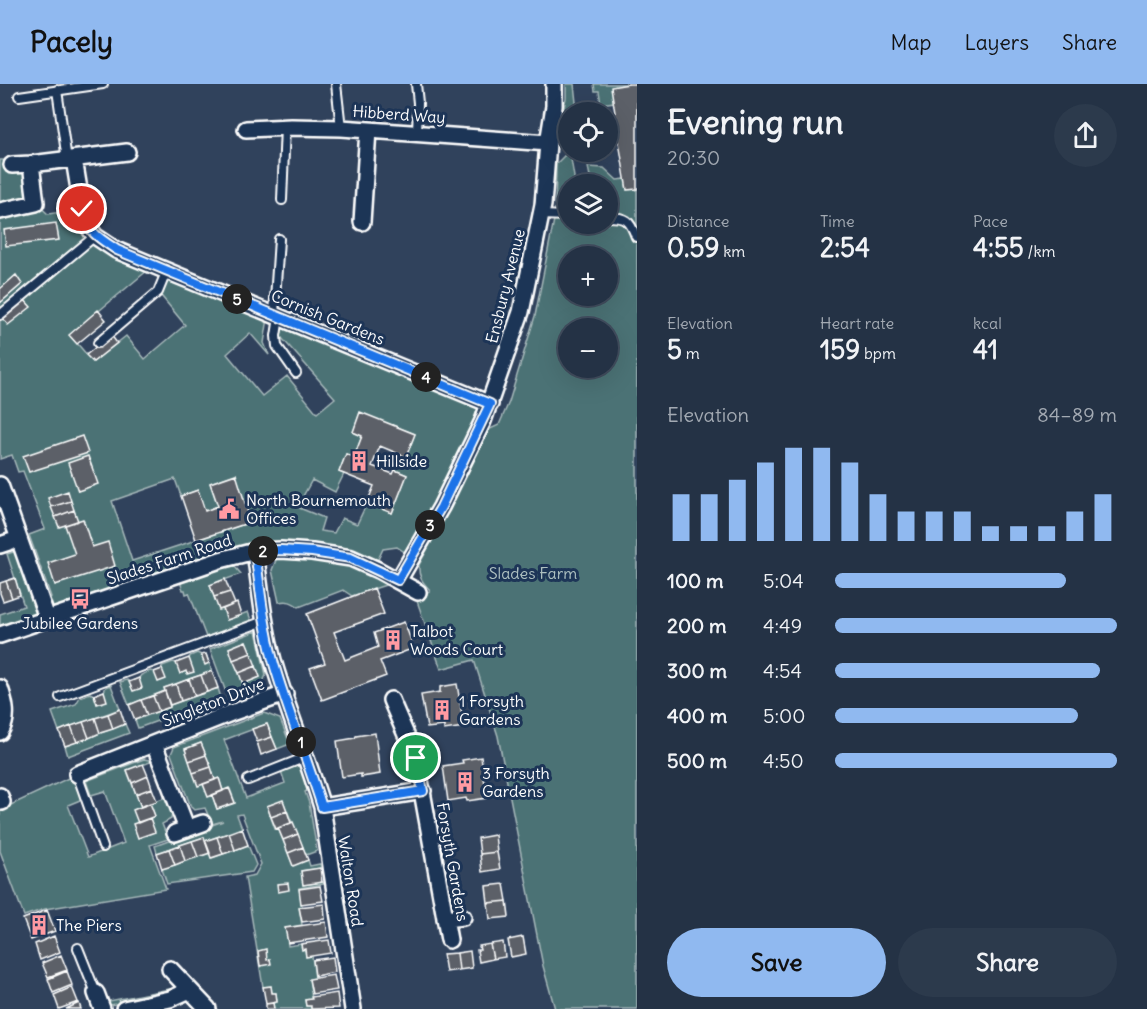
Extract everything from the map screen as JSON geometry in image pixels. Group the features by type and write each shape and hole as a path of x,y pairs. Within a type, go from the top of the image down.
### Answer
{"street":[{"name":"Ensbury Avenue","path":"398,580 441,507 490,404 521,312 543,205 548,143 554,106 554,84"},
{"name":"Hibberd Way","path":"246,129 341,128 548,143"},
{"path":"362,222 368,130"},
{"path":"12,165 127,152"},
{"path":"71,160 84,220 95,236"},
{"path":"0,211 36,203 31,164"},
{"name":"Cornish Gardens","path":"95,236 117,250 490,404"},
{"path":"0,485 47,618"},
{"path":"0,545 18,539"},
{"name":"Slades Farm Road","path":"0,635 220,560 255,551 291,551 351,558 418,592"},
{"name":"Walton Road","path":"255,551 264,621 274,664 322,807 353,1009"},
{"path":"0,688 6,716 5,725 0,732"},
{"name":"Singleton Drive","path":"76,774 285,694"},
{"name":"Forsyth Gardens","path":"391,700 416,758 449,940"},
{"name":"Singleton Drive","path":"154,744 181,831 202,823"},
{"name":"Forsyth Gardens","path":"322,807 423,791"},
{"path":"445,919 463,917"},
{"path":"170,969 208,1009"},
{"path":"124,1009 170,999 190,990"},
{"path":"96,993 102,1009"}],"lane":[{"path":"19,96 103,84"},
{"path":"336,84 341,128"},
{"path":"416,84 417,133"},
{"path":"57,90 71,160"},
{"path":"282,200 285,127"},
{"path":"541,215 558,216"},
{"path":"618,217 635,226 636,237"},
{"path":"0,315 95,236"},
{"path":"279,239 277,346 297,373"},
{"path":"98,343 158,292 167,270"},
{"path":"60,697 264,621"},
{"path":"248,780 306,757"},
{"path":"76,774 103,847"},
{"path":"78,948 96,993"}],"green space":[{"path":"566,84 574,84 576,102 565,102"},
{"path":"594,84 629,84 612,87 614,102 601,102 599,91 595,91"},
{"path":"0,160 13,165 31,164 36,203 48,214 83,209 95,236 154,265 70,335 93,362 126,336 145,359 185,325 158,292 167,270 269,312 264,343 269,355 250,333 227,354 262,396 287,376 317,413 335,398 281,337 283,318 490,404 412,557 397,547 383,549 374,568 398,581 352,596 343,590 299,607 290,602 279,602 272,570 280,550 255,551 0,635 0,614 24,606 7,554 22,549 41,600 51,597 29,535 45,529 23,471 18,472 12,455 0,459","holes":["360,413 415,434 406,456 401,455 395,470 407,475 392,513 367,503 357,524 342,518 334,533 320,531 324,518 297,507 312,480 335,492 344,474 339,472 346,454 354,457 362,436 353,432","235,474 251,522 132,561 112,501 175,479 181,496 198,490 205,511 218,506 210,483"]},
{"name":"Slades Farm","path":"572,162 574,174 558,174 558,234 618,234 618,180 625,179 627,190 637,189 637,1009 555,1009 543,966 498,736 474,660 441,669 417,601 423,599 430,590 421,579 419,565 488,430 499,425 509,402 535,316 555,215 556,164"},
{"name":"Slades Farm","path":"588,167 604,168 610,174 590,174"},
{"path":"231,562 241,574 210,585 219,610 223,609 227,620 248,612 251,620 206,637 189,593 186,594 183,590 179,579"},
{"path":"256,631 266,675 263,682 227,695 210,649","holes":["246,641 260,677 243,684 229,648"]},
{"path":"197,653 206,654 212,671 164,688 165,691 129,705 120,682 127,680 130,682 150,671 162,669 162,666 189,659"},
{"path":"111,685 120,709 59,731 52,712 76,704 80,697 90,693 94,695"},
{"path":"218,688 221,698 138,728 135,720"},
{"path":"264,713 280,719 290,744 277,749 267,724 224,740 246,798 285,783 280,768 306,757 316,787 305,792 317,851 306,855 283,801 267,806 275,829 278,828 293,865 308,860 310,866 320,864 321,868 301,871 303,885 323,882 324,884 299,888 302,925 286,928 288,946 301,944 302,949 305,949 306,957 312,956 315,978 309,979 312,999 305,1000 306,1006 311,1006 311,1009 274,1009 273,1003 277,1002 276,993 272,993 271,986 263,987 245,877 255,875 261,864 242,814 237,815 242,828 205,841 204,837 157,853 155,846 223,821 212,824 205,808 194,810 191,807 171,754 174,747","holes":["201,743 215,780 219,778 223,791 230,789 235,802 217,809 212,795 208,796 203,784 198,785 185,749"]},
{"path":"125,724 129,733 68,756 65,746"},
{"path":"144,759 153,763 150,762 127,771 141,807 150,818 155,816 150,803 166,797 172,814 171,819 162,824 168,839 150,845 166,889 45,909 24,916 0,851 0,810 77,774 85,798 68,805 88,857 124,843 105,791 91,795 86,781"},
{"path":"248,845 256,865 252,872 167,884 162,869 210,853 212,858"},
{"path":"179,987 183,990 166,995 110,1005 104,1002"}],"building":[{"path":"637,84 637,189 627,190 618,142 618,102 613,102 611,87"},
{"path":"56,223 59,240 6,246 4,230"},
{"path":"16,275 22,284 0,303 0,289"},
{"path":"22,297 31,307 8,325 0,315"},
{"path":"98,310 106,320 77,344 69,335"},
{"path":"111,335 117,343 93,362 86,355"},
{"name":"Hillside","path":"360,412 415,434 406,457 380,446 372,466 393,474 395,470 407,475 392,513 367,503 374,486 339,472 346,454 354,457 362,436 353,432"},
{"path":"82,436 88,453 29,472 23,456"},
{"path":"88,456 98,484 78,491 68,463"},
{"name":"North Bournemouth Offices","path":"236,474 251,522 196,540 181,496 198,490 205,511 218,506 210,483"},
{"path":"68,491 71,501 51,507 48,498"},
{"path":"71,501 74,510 55,517 51,507"},
{"path":"74,510 78,521 59,527 55,517"},
{"path":"83,519 92,547 108,542 115,566 55,585 48,563 75,554 65,525"},
{"path":"15,578 20,595 12,598 6,581"},
{"path":"225,579 230,592 214,597 210,585"},
{"path":"6,581 12,598 3,601 0,583"},
{"name":"Talbot Woods Court","path":"374,588 384,614 334,632 345,660 378,647 374,633 404,622 414,648 380,661 386,676 322,700 310,668 325,663 307,614"},
{"path":"230,592 235,604 219,610 214,597"},
{"path":"237,603 241,615 227,620 223,609"},
{"path":"246,641 251,653 233,660 229,648"},
{"path":"251,653 256,666 239,673 233,660"},
{"path":"206,654 209,663 205,665 201,655"},
{"path":"189,658 194,672 187,674 186,671 180,674 176,663"},
{"path":"256,666 260,677 243,684 239,673"},
{"path":"162,669 166,679 158,682 154,672"},
{"path":"212,671 218,688 207,692 201,675"},
{"path":"201,675 207,692 195,696 189,679"},
{"path":"139,678 142,688 133,691 129,682"},
{"path":"189,679 195,696 181,701 176,684"},
{"path":"176,684 181,701 170,705 164,688"},
{"name":"1 Forsyth Gardens","path":"457,684 464,727 444,730 444,726 427,728 421,695 440,692 440,687"},
{"path":"104,691 107,701 97,704 94,695"},
{"path":"165,691 170,707 159,711 153,696"},
{"path":"153,696 159,711 147,715 141,700"},
{"path":"141,700 147,715 135,720 129,705"},
{"path":"120,709 125,724 113,729 108,714"},
{"path":"108,714 113,729 100,733 95,718"},
{"path":"95,718 100,733 89,738 83,722"},
{"path":"83,722 89,738 77,742 71,726"},
{"path":"267,724 272,737 257,742 252,729"},
{"path":"71,726 77,742 65,746 59,731"},
{"path":"375,733 380,774 342,777 337,741"},
{"path":"272,737 277,749 261,755 257,742"},
{"path":"201,743 206,755 189,761 185,749"},
{"path":"206,755 211,767 193,773 189,761"},
{"name":"3 Forsyth Gardens","path":"481,757 487,798 448,801 443,766"},
{"path":"143,764 148,776 132,783 127,770"},
{"path":"211,767 215,780 198,786 193,773"},
{"path":"148,776 152,788 136,794 132,783"},
{"path":"219,778 223,791 208,797 203,784"},
{"path":"152,788 157,801 141,807 136,794"},
{"path":"229,788 235,803 217,809 212,795"},
{"path":"283,800 287,811 271,817 267,806"},
{"path":"150,803 155,816 138,823 133,810"},
{"path":"287,811 291,823 276,829 271,817"},
{"path":"150,818 155,832 138,838 133,824"},
{"path":"293,822 298,834 283,840 278,828"},
{"path":"242,828 248,845 235,850 229,833"},
{"path":"229,833 235,850 223,854 217,837"},
{"path":"298,834 303,847 288,853 283,840"},
{"path":"495,835 497,852 480,854 478,838"},
{"path":"204,837 210,853 198,857 192,841"},
{"path":"217,837 223,854 211,858 205,841"},
{"path":"192,841 198,857 185,861 180,845"},
{"path":"180,845 185,861 175,865 169,849"},
{"path":"303,847 308,860 293,866 288,853"},
{"path":"169,849 175,865 162,869 157,853"},
{"path":"497,852 500,869 482,872 480,854"},
{"path":"320,868 322,882 303,885 301,871"},
{"path":"288,883 289,890 278,892 277,884"},
{"path":"504,884 507,901 488,903 486,886"},
{"path":"320,886 323,901 301,904 299,889"},
{"path":"507,901 509,917 490,919 488,903"},
{"path":"324,904 325,919 302,922 299,907"},
{"name":"The Piers","path":"47,910 55,931 31,940 23,919"},
{"path":"326,922 328,937 288,943 285,928"},
{"path":"54,936 60,952 40,960 35,944"},
{"path":"523,937 526,954 511,957 508,940"},
{"path":"329,940 331,953 306,957 305,949 302,950 301,944"},
{"path":"503,942 505,957 493,959 490,944"},
{"path":"490,944 493,959 479,962 477,950 480,950 479,946"},
{"path":"266,949 267,960 270,959 271,964 260,966 258,951"},
{"path":"470,951 472,968 459,970 457,953"},
{"path":"457,953 459,970 446,972 443,954"},
{"path":"61,955 67,970 48,977 42,963"},
{"path":"333,957 335,972 315,976 313,960"},
{"path":"67,971 72,985 53,993 48,979"},
{"path":"334,975 337,990 312,994 309,979"},
{"path":"271,986 272,993 276,993 277,1002 266,1004 263,987"},
{"path":"72,987 78,1002 59,1009 54,995"},
{"path":"337,993 339,1008 311,1009 311,1006 306,1006 305,1000 312,999 311,997"},
{"path":"79,1003 81,1009 66,1009"},
{"path":"273,1003 274,1009 266,1009 266,1004"}],"place":[{"name":"Hillside","path":"359,461"},
{"name":"North Bournemouth Offices","path":"229,509"},
{"name":"Jubilee Gardens","path":"80,599"},
{"name":"Talbot Woods Court","path":"393,640"},
{"name":"1 Forsyth Gardens","path":"442,710"},
{"name":"3 Forsyth Gardens","path":"465,782"},
{"name":"The Piers","path":"39,925"}],"route":[{"path":"82,209 84,220 95,236 117,250 490,404 441,507 398,580 351,558 312,552 255,551 264,621 274,664 322,807 423,791 416,758"}]}
